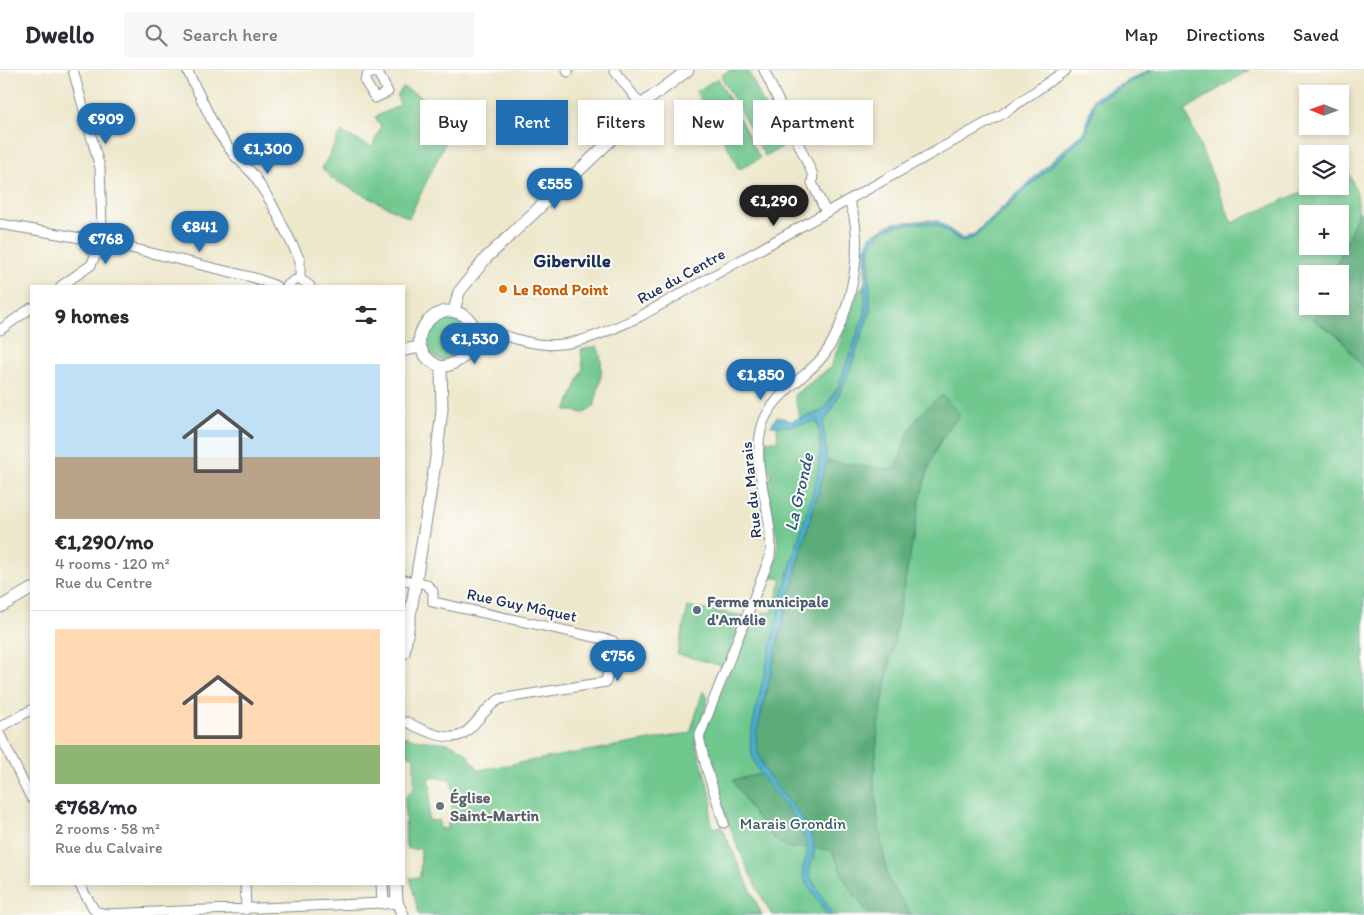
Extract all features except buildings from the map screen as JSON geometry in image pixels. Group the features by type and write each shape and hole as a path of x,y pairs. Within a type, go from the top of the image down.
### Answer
{"street":[{"path":"73,70 100,168 102,227"},
{"path":"187,70 217,131 234,155 253,174 272,204 300,260 300,279"},
{"path":"614,70 637,100"},
{"path":"648,100 688,70"},
{"path":"764,70 813,175 812,183 826,212"},
{"name":"Rue du Centre","path":"475,332 498,333 535,344 578,342 599,336 639,317 1004,113 1066,70"},
{"path":"454,310 459,292 486,258 606,145"},
{"name":"Rue du Marais","path":"724,823 706,767 699,737 770,557 772,542 760,464 759,442 761,428 777,400 819,361 832,343 854,273 856,226 848,200"},
{"path":"0,224 87,239"},
{"path":"102,227 112,233 114,244 109,252 96,254 89,248 87,239 94,229 102,227"},
{"path":"114,244 255,278 262,284"},
{"path":"62,285 91,265 96,254"},
{"path":"288,285 292,281 300,279 309,285"},
{"path":"454,310 468,318 475,332 475,341 465,357 452,365 441,367 424,356 420,347 421,332 429,318 444,311 454,310"},
{"path":"0,330 30,311"},
{"path":"405,350 420,347"},
{"path":"405,647 438,452 442,410 441,367"},
{"path":"405,580 416,582"},
{"name":"Rue Guy Môquet","path":"405,723 416,728 446,736 456,736 463,734 491,704 500,699 606,682 613,641 433,602 433,592 426,584 416,582"},
{"path":"0,606 30,590"},
{"path":"0,727 30,711"},
{"path":"0,736 30,796"},
{"path":"80,885 94,913 107,914 246,910 281,912 397,902"},
{"path":"245,885 246,910"},
{"path":"382,885 383,903"},
{"path":"396,885 397,902 403,915"}],"green space":[{"path":"730,70 748,70 762,100 753,100 753,134 743,116 743,100 734,100 721,76"},
{"path":"1153,70 1249,70 1185,110 1232,223 1299,193 1299,195 1349,195 1349,173 1357,193 1359,211 1349,235 1349,205 1299,205 1299,255 1341,255 1337,265 1299,265 1299,315 1316,315 1314,320 1339,337 1364,369 1364,915 911,915 888,879 879,829 874,779 878,727 923,487 934,454 944,435 960,415 910,430 900,460 894,471 864,909 869,915 772,915 750,874 731,831 703,743 703,736 749,617 753,614 772,612 782,579 768,577 777,556 778,543 766,479 771,479 771,471 766,470 766,441 778,441 777,426 817,421 820,436 820,461 827,461 823,424 833,408 853,362 870,311 869,246 881,231 899,225 920,223 937,225 960,241 965,242 976,236 1086,134 1096,101"},
{"path":"718,78 730,100 701,100 696,92"},
{"path":"403,87 428,100 420,100 420,145 444,145 409,218 332,179 322,168 341,132 372,147 381,127 375,117 400,105 397,96"},
{"path":"743,126 760,158 740,169 737,167 726,145 743,145"},
{"path":"759,145 782,145 783,147 765,156"},
{"path":"1359,211 1364,218 1364,369 1339,337 1314,320 1316,315 1349,315 1349,265 1337,265 1341,255 1349,255 1349,235"},
{"path":"864,284 867,295 865,313 838,387 822,411 800,418 794,395 831,367 856,297"},
{"path":"445,317 456,318 464,322 468,328 469,335 467,343 461,350 442,361 429,353 426,341 431,327"},
{"path":"597,346 600,354 601,369 600,384 594,407 584,413 566,410 583,369 581,350"},
{"name":"Marais Grondin","path":"943,395 960,415 944,435 934,454 920,500 878,727 874,779 879,829 888,879 911,915 869,915 846,882 832,851 812,847 790,848 774,839 751,810 733,780 766,773 757,751 756,735 791,589 795,582 796,569 827,461 894,470 916,420 933,402"},
{"path":"688,607 744,616 723,666 677,654"},
{"path":"703,691 708,696 707,703 695,740 712,800 710,817 714,828 721,826 762,915 419,915 410,878 420,877 421,849 409,849 406,847 405,798 414,788 414,756 405,755 405,736 454,745 470,758 478,770 690,733","holes":["429,777 451,779 451,785 453,785 451,822 448,822 448,829 439,828 440,821 428,820 431,785 428,784"]}],"water":[{"path":"1149,70 1153,70 1096,101 1086,134 976,236 963,242 937,225 920,223 899,225 881,231 869,246 870,311 853,362 833,408 823,424 827,461 796,569 795,582 791,589 756,735 758,752 764,767 771,780 800,815 814,844 814,855 809,874 833,915 827,915 807,885 803,875 807,851 802,831 795,818 760,773 750,746 751,731 785,584 817,477 821,447 818,421 791,426 771,426 777,416 791,421 818,413 826,408 838,387 865,313 865,249 870,236 893,223 930,220 938,221 963,239 974,234 1084,131 1094,98"}],"place":[{"name":"Le Rond Point","path":"503,289"},
{"name":"Ferme municipale d'Amélie","path":"697,610"},
{"name":"Église Saint-Martin","path":"440,806"}],"district":[{"name":"Giberville","path":"572,260"}],"water label":[{"name":"La Gronde","path":"799,492"}]}
